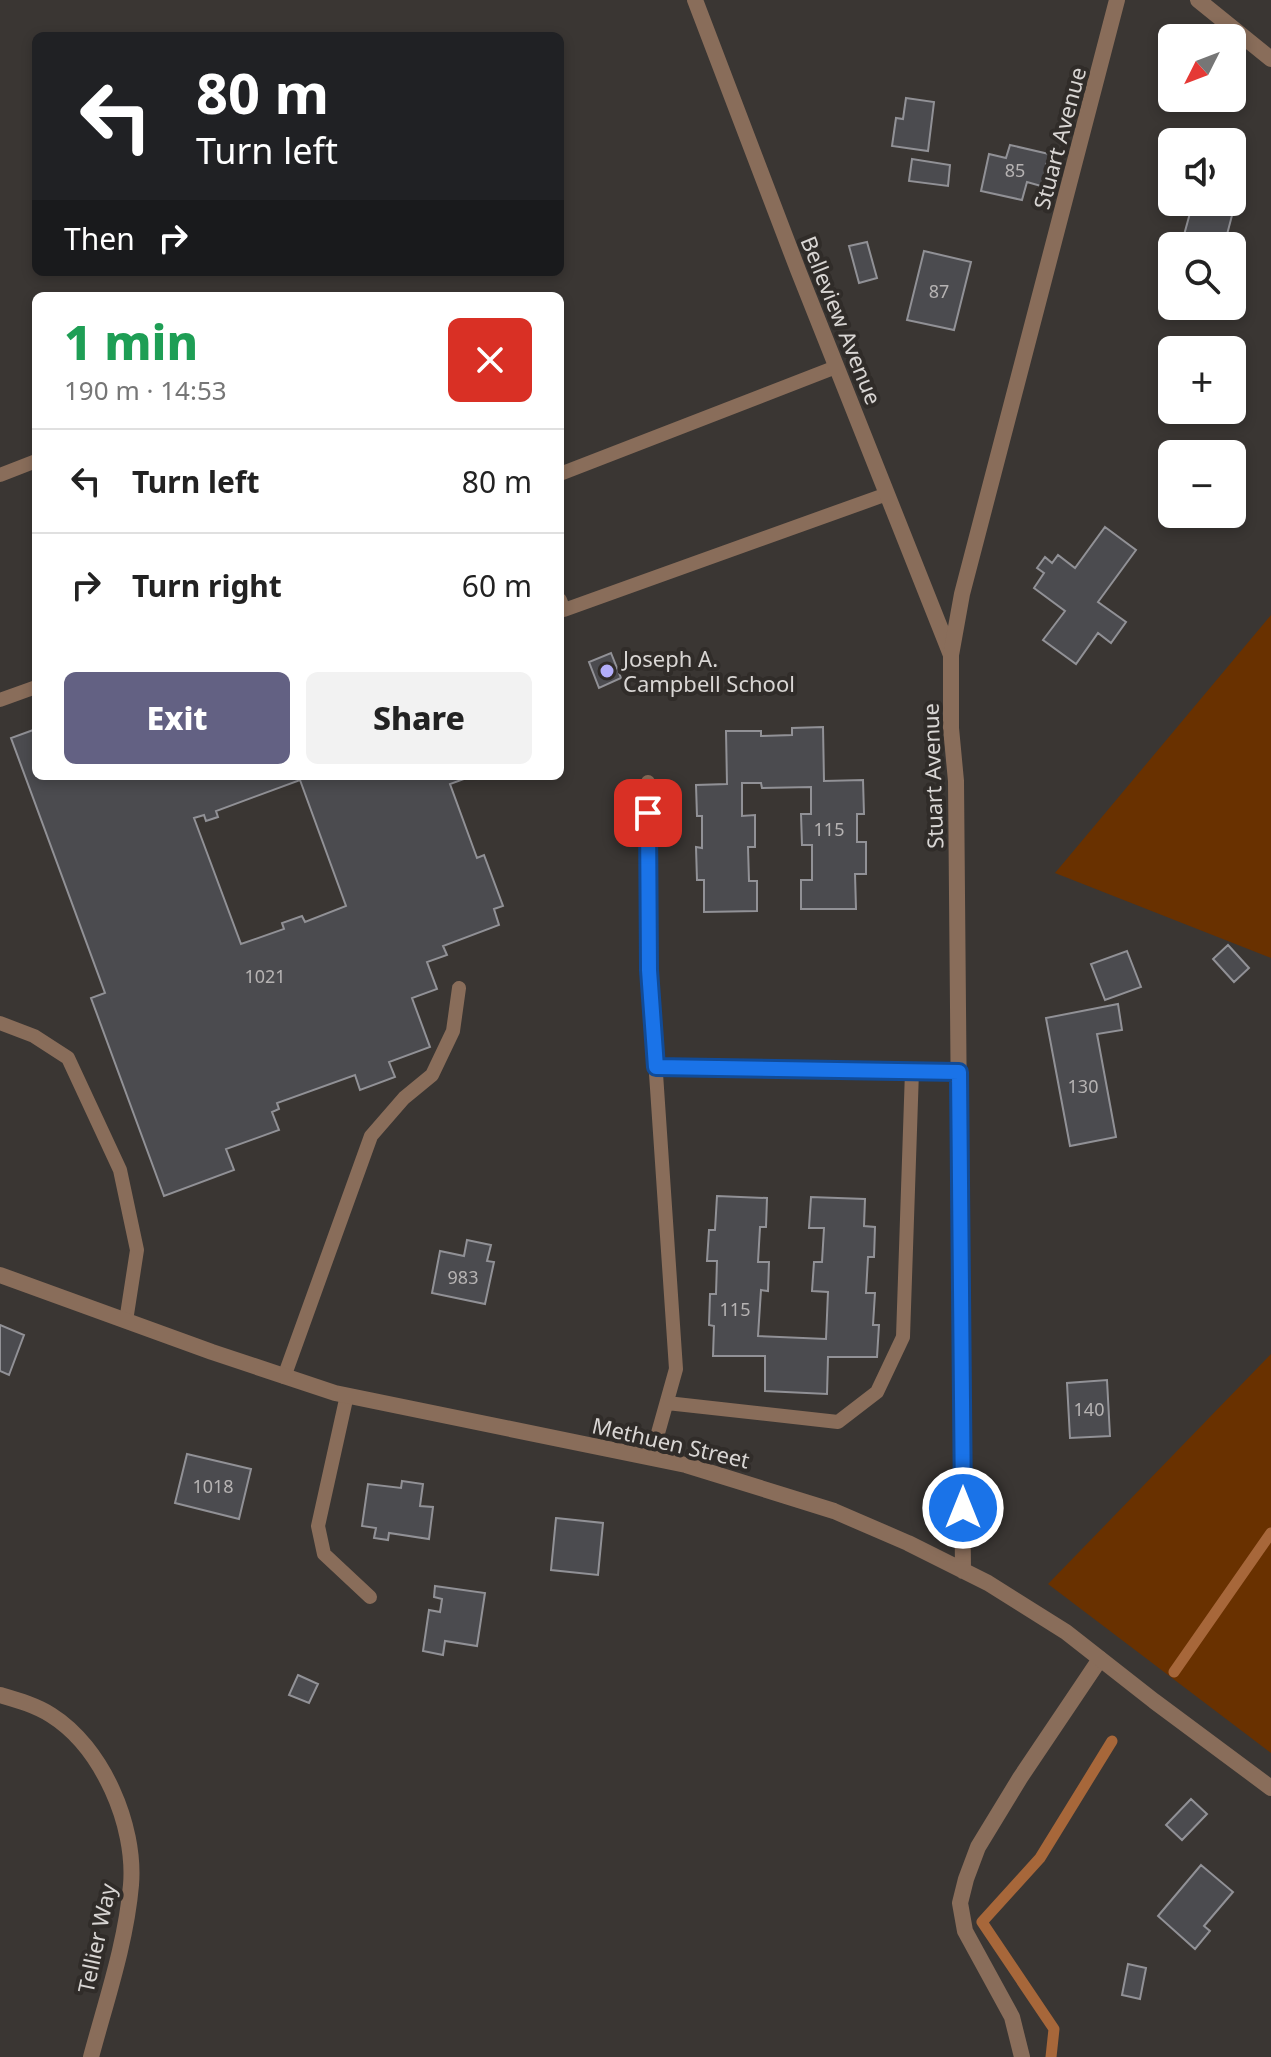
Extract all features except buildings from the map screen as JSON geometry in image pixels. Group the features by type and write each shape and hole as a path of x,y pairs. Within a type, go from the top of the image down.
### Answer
{"street":[{"name":"Belleview Avenue","path":"695,0 951,655"},
{"name":"Stuart Avenue","path":"963,1571 956,781 951,728 951,655 962,594 1117,0"},
{"path":"1198,0 1271,59"},
{"name":"Methuen Street","path":"0,1275 284,1377 347,1395 651,1458 758,1486 834,1511 963,1571 1066,1632 1271,1788"},
{"path":"1022,2057 1012,2017 965,1931 960,1903 978,1847 1100,1659"},
{"name":"Tellier Way","path":"0,1695 24,1702 52,1716 79,1739 99,1766 115,1796 126,1833 131,1882 123,1937 91,2057"}],"lane":[{"path":"564,472 836,367"},
{"path":"0,475 32,463"},
{"path":"564,610 887,494"},
{"path":"0,700 32,688"},
{"path":"648,782 649,970 676,1369 651,1458"},
{"path":"284,1377 371,1136 404,1098 432,1075 453,1031 459,988"},
{"path":"0,1023 34,1036 68,1058 120,1170 137,1250 126,1321"},
{"path":"656,1067 959,1072"},
{"path":"667,1403 838,1422 877,1392 903,1337 912,1071"},
{"path":"347,1395 318,1526 324,1554 370,1597"}],"shaded area":[{"path":"1271,615 1271,958 1055,873"},
{"path":"1271,1354 1271,1753 1048,1584"}],"waterway":[{"path":"1174,1672 1271,1533"},
{"path":"1051,2057 1054,2029 982,1922 1040,1858 1112,1741"}],"place":[{"name":"Joseph A. Campbell School","path":"607,671"}],"route":[{"path":"648,813 649,970 656,1067 959,1072 963,1508"}]}
